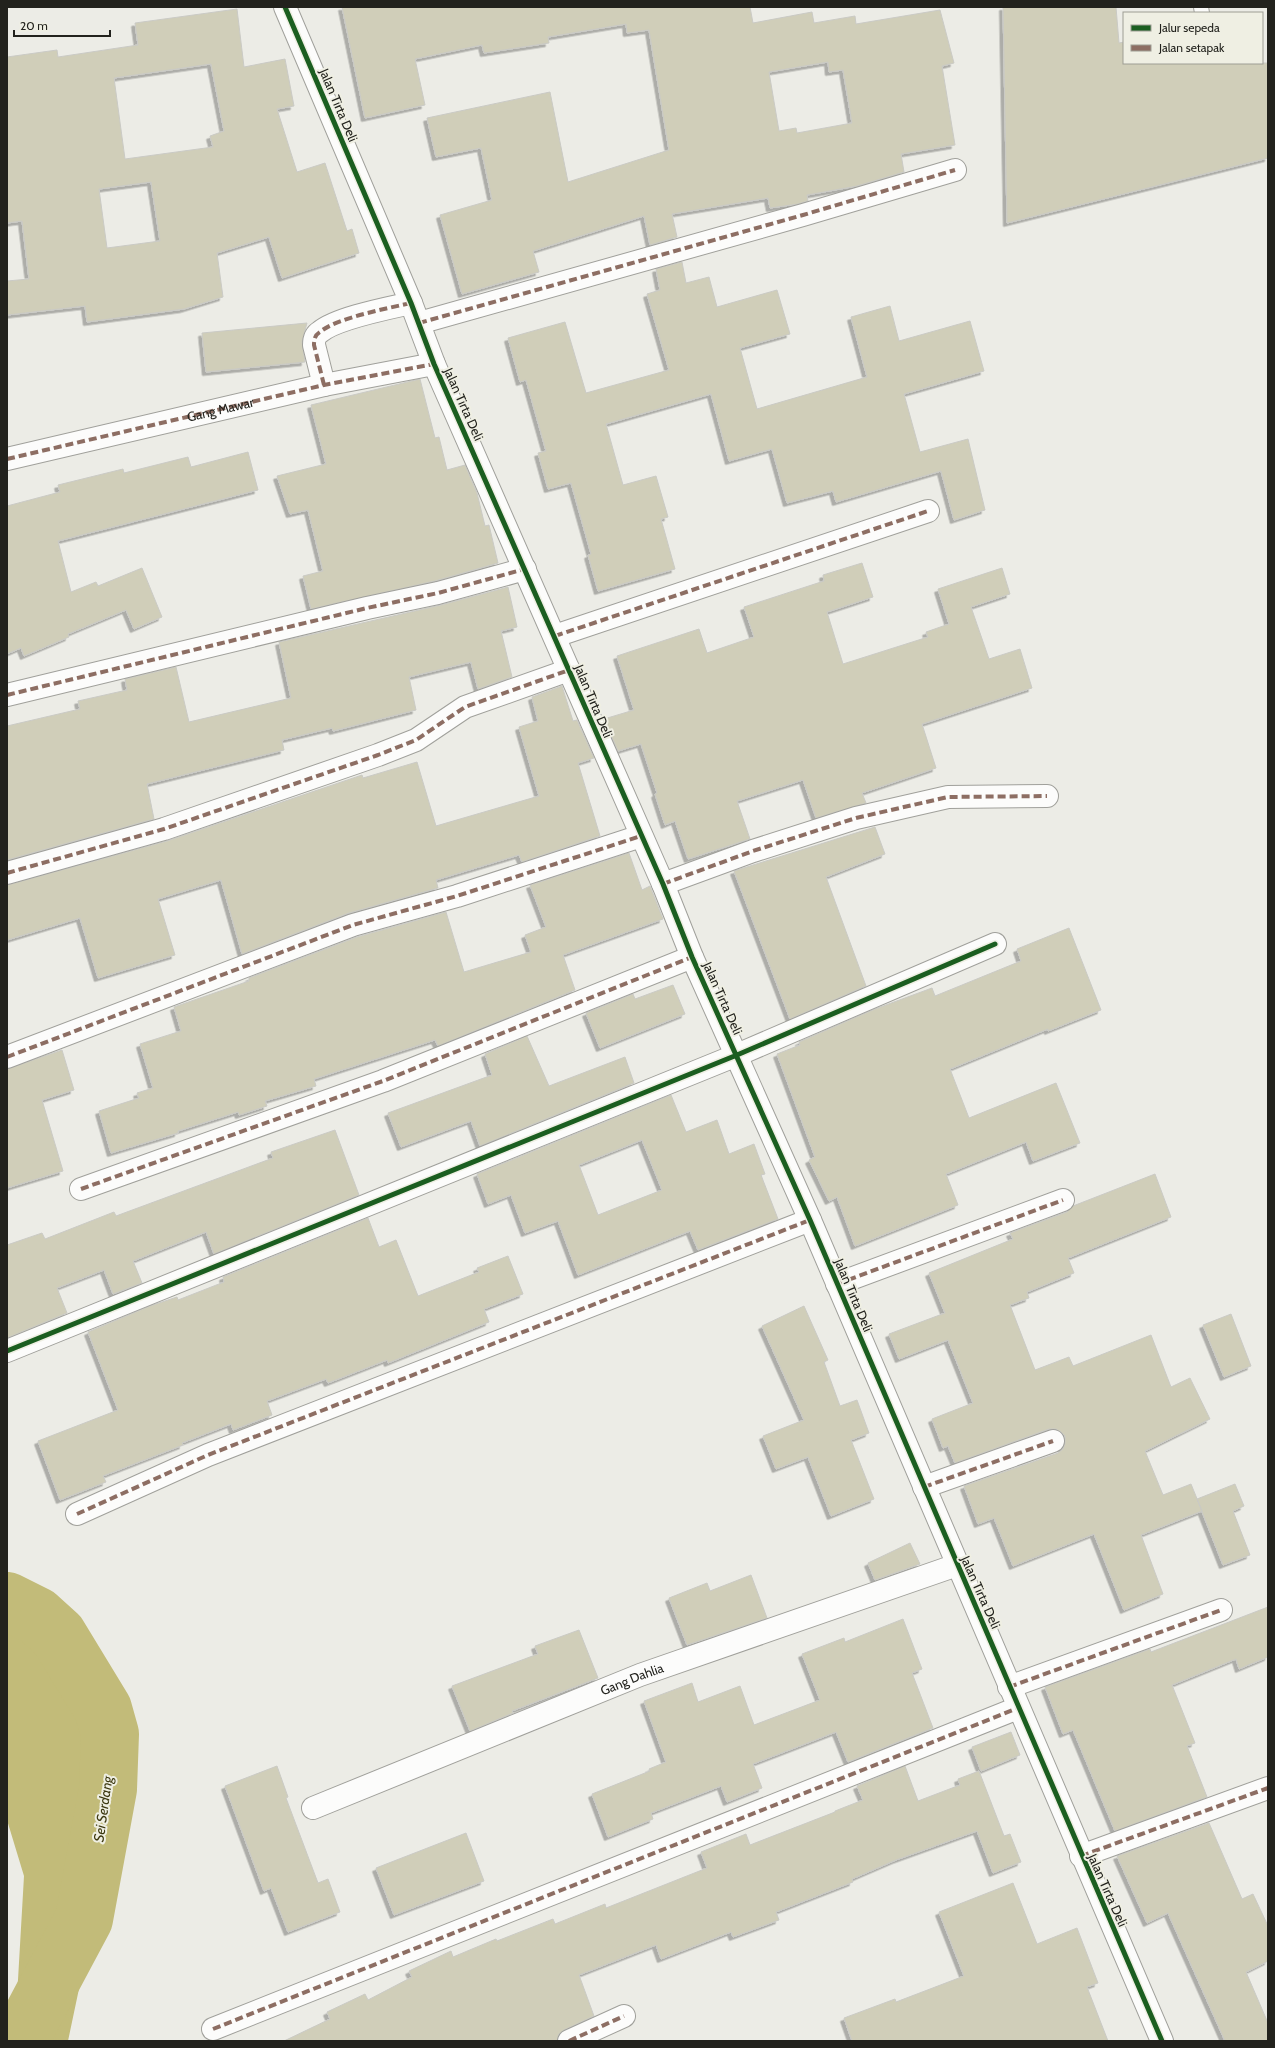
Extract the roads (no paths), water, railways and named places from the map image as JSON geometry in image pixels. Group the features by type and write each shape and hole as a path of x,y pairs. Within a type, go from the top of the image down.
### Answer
{"street":[{"name":"Jalan Tirta Deli","path":"285,7 411,302 434,364 641,836 664,884 692,957 810,1220 1161,2041"},
{"path":"419,323 803,215 955,170"},
{"path":"324,385 314,345 314,340 321,331 353,318 411,302"},
{"name":"Gang Mawar","path":"7,459 324,385 434,364"},
{"path":"554,636 928,511"},
{"path":"7,695 367,608 438,593 525,569"},
{"path":"7,873 164,829 378,755 416,740 465,707 569,670"},
{"path":"664,884 753,851 856,818 948,797 1047,796"},
{"path":"7,1057 353,925 456,896 641,836"},
{"path":"7,1351 737,1055 995,944"},
{"path":"80,1189 383,1081 692,957"},
{"path":"837,1284 1063,1200"},
{"path":"77,1514 208,1455 810,1220"},
{"path":"924,1487 1053,1441"},
{"name":"Gang Dahlia","path":"313,1808 640,1675 957,1566"},
{"path":"1009,1686 1221,1610"},
{"path":"213,2029 1018,1708"},
{"path":"1081,1856 1268,1788"},
{"path":"569,2041 624,2016"}],"waterway":[{"name":"Sei Serdang","path":"7,1601 37,1616 58,1635 103,1709 110,1734 108,1789 84,1919 19,2041"}]}
